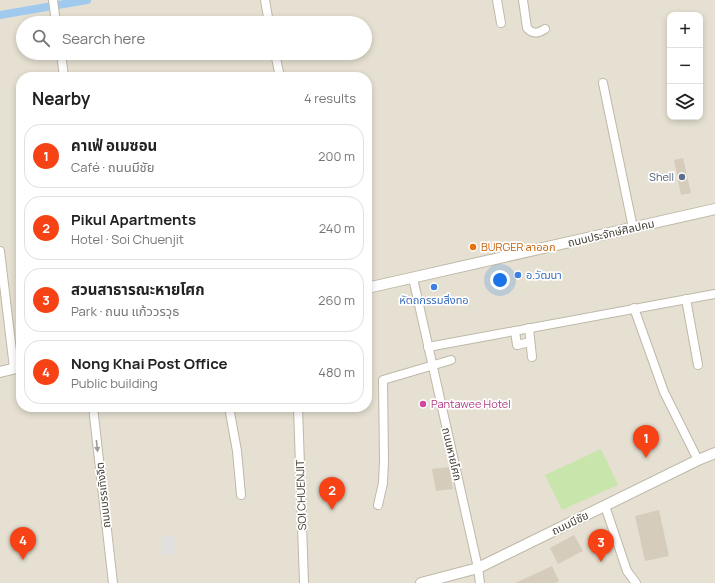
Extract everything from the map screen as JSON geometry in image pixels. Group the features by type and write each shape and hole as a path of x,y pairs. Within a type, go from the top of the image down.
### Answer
{"street":[{"path":"265,0 268,16"},
{"path":"497,0 501,23"},
{"path":"523,0 527,28 529,31 536,33 545,29"},
{"path":"53,1 55,16"},
{"path":"62,60 63,72"},
{"path":"276,60 279,72"},
{"path":"603,83 633,228"},
{"name":"ถนนประจักษ์ศิลปคม","path":"372,287 715,209"},
{"path":"0,251 16,355"},
{"name":"ถนนหายโศก","path":"413,278 478,568 480,583"},
{"path":"428,347 715,294"},
{"path":"686,299 698,365"},
{"path":"634,308 664,392 698,460"},
{"path":"529,328 532,357"},
{"path":"515,331 518,348 530,342"},
{"path":"378,505 383,484 384,460 383,380 451,360"},
{"path":"0,372 16,368"},
{"name":"ถนนบรรเทิงจิต","path":"94,412 113,583"},
{"path":"230,412 237,451 241,496"},
{"name":"SOI CHUENJIT","path":"298,412 304,583"},
{"name":"ถนนมีชัย","path":"426,582 478,568 715,453"},
{"path":"604,506 627,571 636,583"}],"shaded area":[{"path":"0,0 715,0 715,583 0,583"},
{"path":"161,536 175,536 175,555 161,555"}],"green space":[{"path":"601,449 618,485 562,510 545,475"}],"building":[{"name":"Shell","path":"683,158 691,193 681,195 674,160"},
{"path":"449,467 453,489 436,491 432,469"},
{"path":"659,510 669,556 645,561 635,516"},
{"path":"574,535 583,551 558,564 550,548"},
{"path":"552,566 559,581 555,583 515,583"}],"waterway":[{"path":"0,15 87,0"}],"place":[{"name":"Shell","path":"682,177"},
{"name":"BURGER ลาออก","path":"473,247"},
{"name":"อ.วัฒนา","path":"518,275"},
{"name":"หัตถกรรมสิ่งทอ","path":"434,287"},
{"name":"Pantawee Hotel","path":"423,404"},
{"name":"คาเฟ่ อเมซอน","path":"646,458"},
{"name":"Pikul Apartments","path":"332,510"},
{"name":"Nong Khai Post Office","path":"23,560"},
{"name":"สวนสาธารณะหายโศก","path":"601,562"}]}
